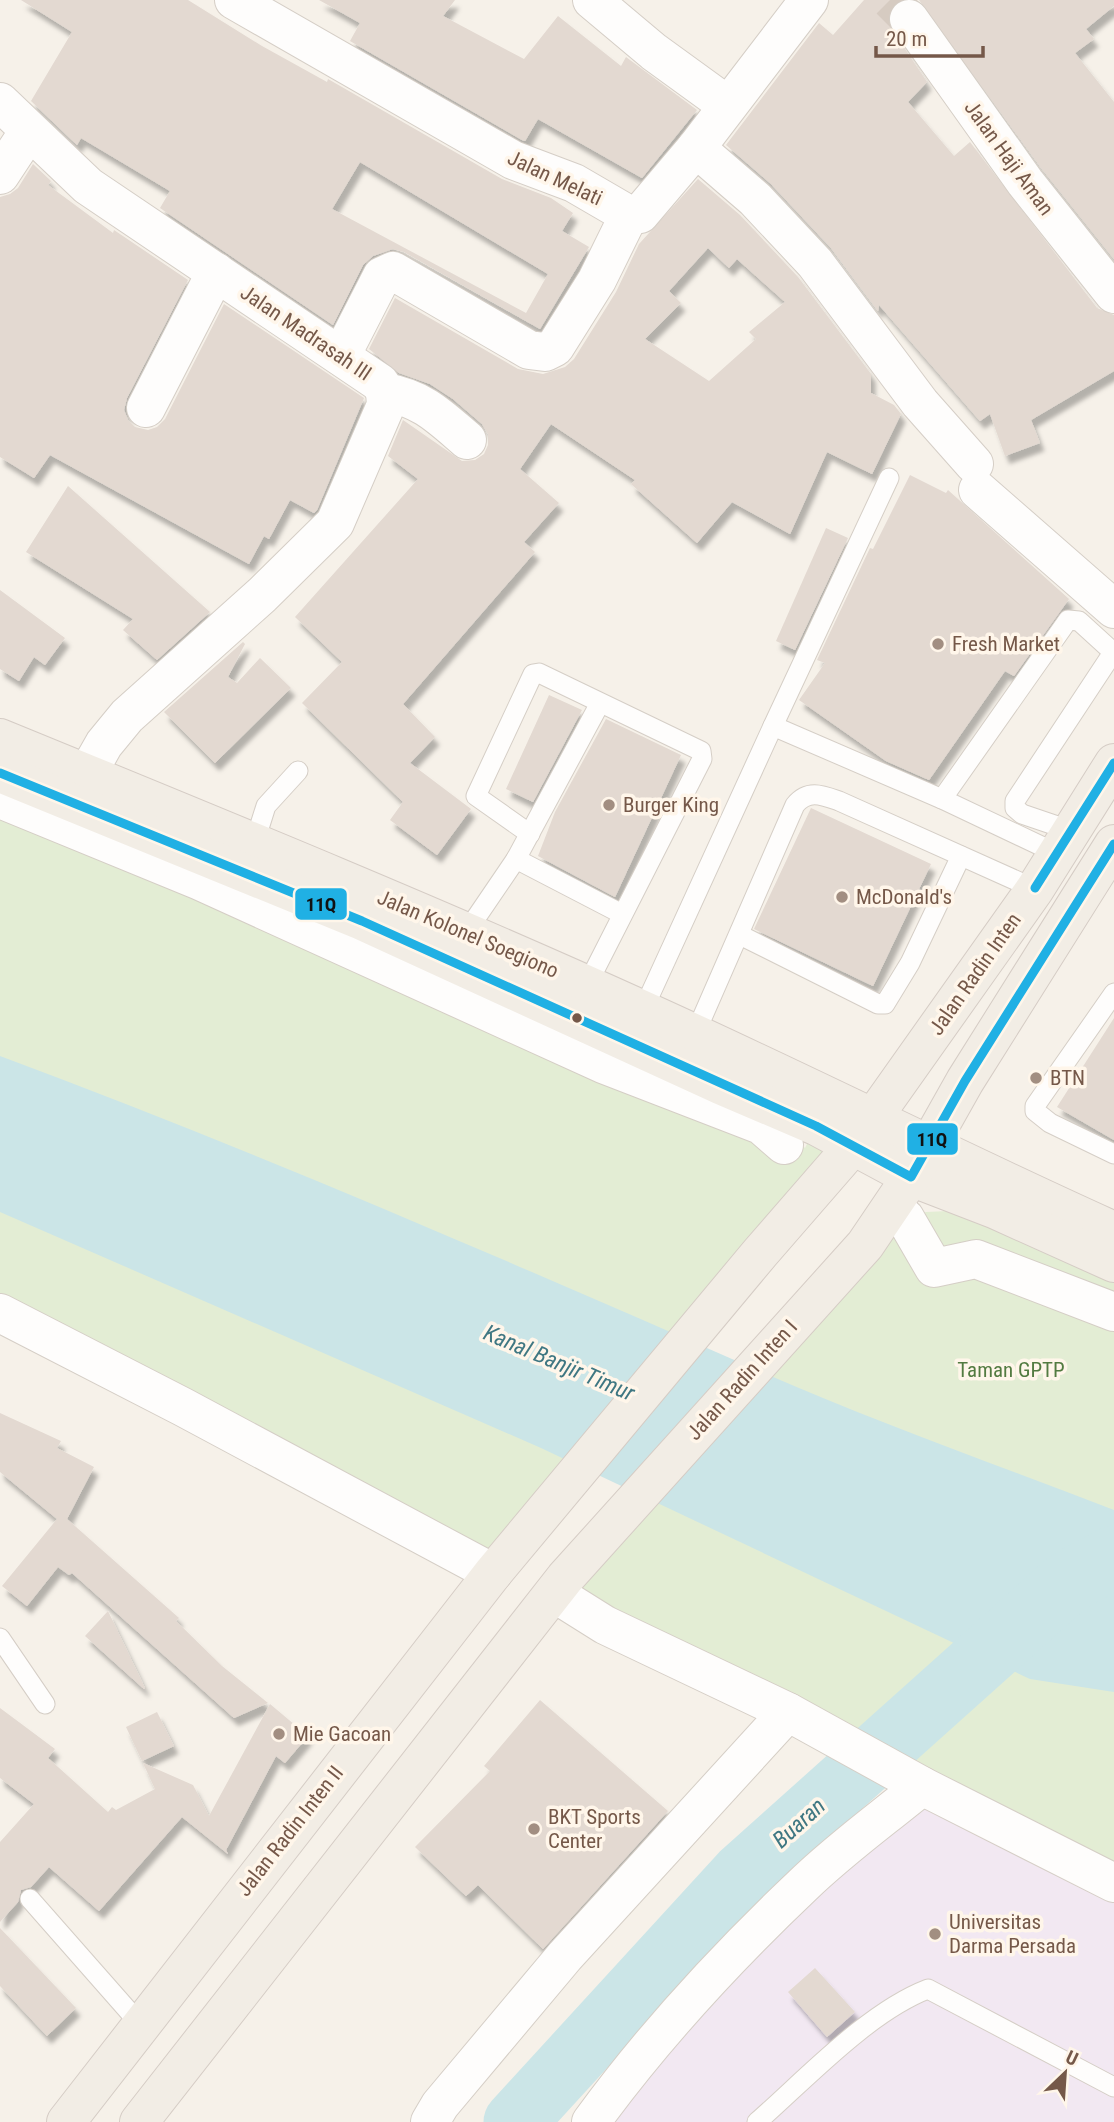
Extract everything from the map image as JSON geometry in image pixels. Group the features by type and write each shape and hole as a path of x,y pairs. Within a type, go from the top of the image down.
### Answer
{"main road":[{"name":"Jalan Kolonel Soegiono","path":"0,738 467,931 643,1010 695,1034 863,1132 920,1161"},
{"name":"Jalan Radin Inten","path":"863,1132 1035,889 1114,763"},
{"name":"Jalan Kolonel Soegiono","path":"0,773 362,921 720,1085 777,1107 863,1132"},
{"path":"920,1161 965,1081 1114,844"},
{"path":"777,1107 791,1134 806,1148 816,1168 815,1188"},
{"path":"815,1188 863,1132"},
{"path":"920,1161 994,1209 1114,1263"},
{"path":"920,1161 1114,1231"},
{"name":"Jalan Radin Inten I","path":"560,1585 826,1286 891,1222 920,1161"},
{"name":"Jalan Radin Inten II","path":"66,2122 493,1573 815,1188"},
{"path":"891,1222 926,1212 994,1209"},
{"path":"139,2122 242,1987 560,1585"}],"street":[{"path":"592,0 653,52 727,105"},
{"path":"341,356 382,276 393,271 529,350 545,352 555,347 597,280 629,215 640,214 696,148 809,0"},
{"name":"Jalan Melati","path":"252,4 513,160 574,183 629,215"},
{"name":"Jalan Haji Aman","path":"909,19 1025,182 1114,294"},
{"name":"Jalan Madrasah III","path":"0,102 88,186 380,383 385,393 386,405 335,523 262,595 127,716 104,744 87,774"},
{"path":"0,175 29,131"},
{"path":"696,148 755,199 816,263 976,477 1114,609"},
{"path":"146,408 216,272"},
{"path":"385,393 411,398 424,404 467,440"},
{"path":"0,799 200,881 603,1064 761,1125 784,1145"},
{"path":"891,1222 934,1268 976,1259 1114,1312"},
{"path":"0,1313 183,1407 493,1573"},
{"path":"560,1585 605,1625 804,1721 907,1778 1114,1883"},
{"path":"430,2122 440,2105 565,1956 804,1721"},
{"path":"591,2122 619,2083 707,1984 907,1778"}],"lane":[{"path":"643,1010 889,478"},
{"path":"942,799 1068,620 1079,621 1114,652 1015,801 1015,808 1022,814 1065,843"},
{"path":"530,834 476,796 530,677 539,673 599,705 698,748 702,755 587,985"},
{"path":"467,931 516,859 599,705"},
{"path":"773,726 942,799 1065,843"},
{"path":"254,844 266,806 298,771"},
{"path":"695,1034 796,805 803,797 816,793 839,800 1035,889"},
{"path":"740,935 878,1004 884,1004 910,962 961,856"},
{"path":"516,859 622,914"},
{"path":"1114,993 1035,1106 1035,1111 1050,1123 1114,1154"},
{"path":"0,1638 45,1704"},
{"path":"30,1899 140,2024"},
{"path":"757,2122 880,2015 902,1998 928,1989 1114,2087"}],"shaded area":[{"name":"Universitas Darma Persada","path":"922,1786 1114,1883 1114,2122 591,2122"}],"green space":[{"path":"0,773 791,1134 805,1148 816,1126 853,1146 493,1573 0,1314"},
{"name":"Taman GPTP","path":"994,1209 1114,1263 1114,1883 605,1625 565,1578 878,1226 926,1212"}],"water":[{"name":"Kanal Banjir Timur","path":"0,1056 189,1129 376,1206 839,1404 1114,1510 1114,1692 1030,1679 541,1448 0,1212"}],"building":[{"path":"21,0 188,0 262,46 327,82 328,79 502,179 551,198 573,213 562,231 589,247 540,329 404,252 393,249 373,256 363,265 333,325 160,208 170,191 81,138 77,145 31,101 72,32","holes":["360,162 548,274 526,313 332,209"]},
{"path":"319,0 455,0 443,16 524,59 558,16 621,66 626,57 697,110 642,178 538,119 525,141 522,140 350,41 360,23"},
{"path":"864,0 899,0 889,9 887,22 927,82 908,102 954,156 970,142 1097,308 1114,315 1114,371 1031,420 1040,443 1005,456 990,414 980,421 879,305 878,311 831,248 771,184 726,145 819,23 833,35"},
{"path":"919,0 1114,0 1114,6 1086,29 1094,39 1075,53 1114,102 1114,259 1042,169"},
{"path":"33,164 51,181 48,185 113,233 114,230 188,280 127,398 124,410 135,427 148,430 157,427 165,419 224,304 364,398 317,510 314,513 290,500 269,539 264,536 249,564 50,455 34,478 0,457 0,197 18,188"},
{"path":"698,179 740,215 798,277 871,374 871,393 894,405 901,414 872,474 827,452 790,534 732,502 697,543 631,484 635,480 551,424 520,469 559,503 524,542 535,552 403,704 435,737 410,763 471,809 437,855 390,820 403,802 302,703 342,662 295,617 418,479 388,456 403,420 462,461 475,460 484,454 488,445 488,434 482,424 453,399 430,384 399,373 369,349 395,298 518,369 543,374 565,367 574,359 616,292 639,244","holes":["708,248 729,268 737,259 785,302 749,332 756,339 709,381 645,339 681,303 669,291"]},
{"name":"Fresh Market","path":"910,475 946,493 948,490 1069,599 1014,676 1005,671 929,780 886,761 799,700 825,663 817,660 870,548 873,549"},
{"path":"68,486 210,612 157,660 123,630 133,619 26,552"},
{"path":"826,528 848,538 795,650 776,641"},
{"path":"0,590 65,638 45,665 34,657 19,681 0,669"},
{"path":"243,642 245,644 228,677 237,683 260,658 291,688 215,763 164,712"},
{"path":"549,695 582,710 533,802 506,789"},
{"name":"Burger King","path":"606,719 681,755 615,897 538,856 555,812"},
{"name":"McDonald's","path":"811,808 931,864 873,986 754,929"},
{"path":"1114,1018 1114,1140 1057,1107"},
{"path":"0,1413 61,1441 57,1448 94,1467 67,1519 179,1618 176,1621 222,1666 268,1703 234,1718 72,1573 69,1575 58,1567 27,1606 2,1586 57,1519 0,1472"},
{"path":"108,1611 145,1688 144,1689 85,1636"},
{"path":"540,1700 668,1811 543,1949 478,1885 466,1896 415,1847 490,1771 484,1766"},
{"path":"270,1704 308,1736 285,1763 276,1756 226,1850 228,1854 182,1817 99,1911 49,1867 31,1887 21,1890 18,1902 0,1922 0,1842 34,1804 0,1778 0,1708 55,1749 48,1758 108,1812 112,1807 116,1810 155,1789 143,1763 193,1785 209,1816"},
{"path":"157,1712 174,1746 142,1761 126,1727"},
{"path":"0,1928 76,2008 47,2036 0,1986"},
{"path":"815,1968 855,2012 827,2037 788,1992"}],"waterway":[{"name":"Buaran","path":"515,2122 742,1874 1068,1582 1114,1557"}],"tunnel":[{"path":"890,0 909,19 930,0"}],"transit line":[{"name":"11Q","path":"1035,888 1114,763"},
{"name":"11Q","path":"0,773 362,921 816,1126 911,1177 965,1081 1114,844"}],"place":[{"name":"Fresh Market","path":"938,644"},
{"name":"Burger King","path":"609,805"},
{"name":"McDonald's","path":"842,897"},
{"name":"BTN","path":"1036,1078"},
{"name":"Mie Gacoan","path":"279,1734"},
{"name":"BKT Sports Center","path":"534,1829"},
{"name":"Universitas Darma Persada","path":"935,1934"}]}
